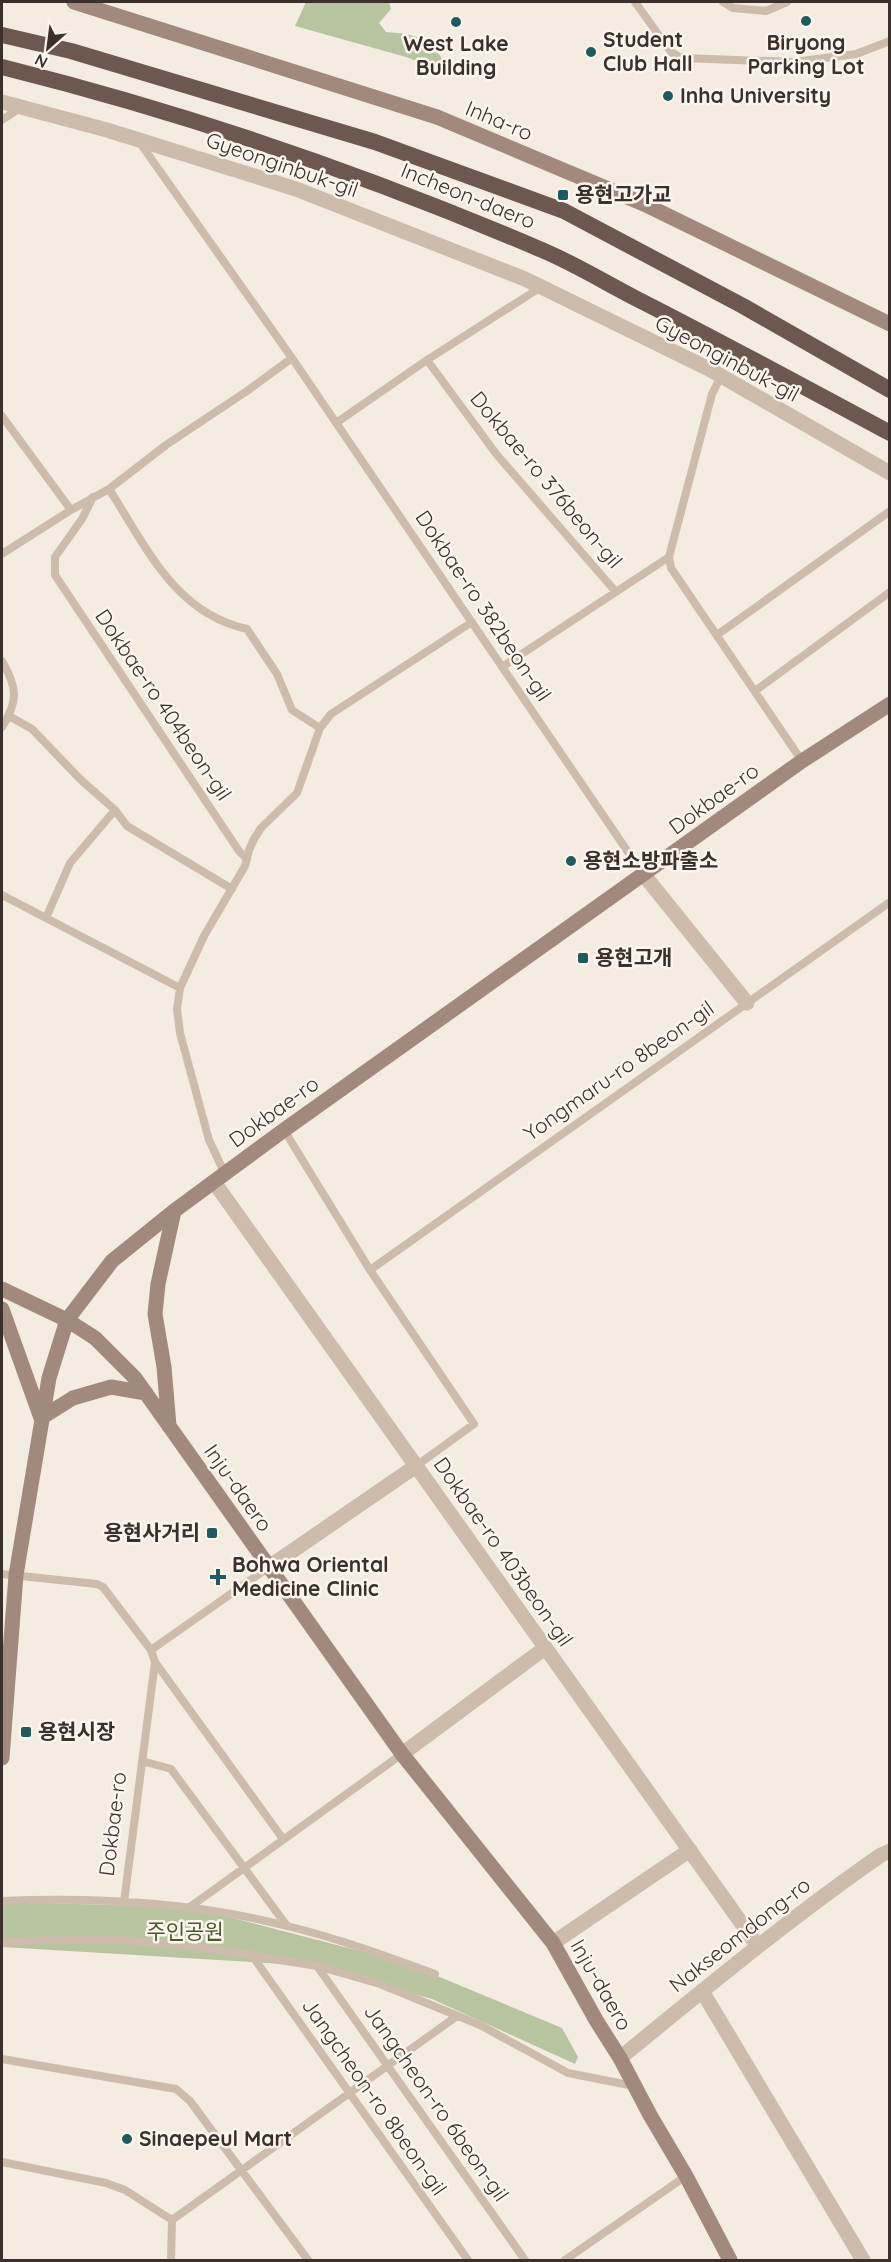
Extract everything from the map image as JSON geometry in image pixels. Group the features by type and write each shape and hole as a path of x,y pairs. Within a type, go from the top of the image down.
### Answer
{"highway":[{"name":"Incheon-daero","path":"2,34 71,51 375,142 564,211 743,306 890,390"},
{"name":"Incheon-daero","path":"2,67 64,82 232,132 369,180 544,251 723,342 890,434"}],"main road":[{"name":"Inha-ro","path":"74,2 437,117 644,204 890,324"},
{"name":"Dokbae-ro","path":"2,1758 9,1574 48,1378 67,1320 112,1261 174,1211 284,1130 802,761 890,704"},
{"path":"169,1426 164,1367 155,1314 158,1284 174,1211"},
{"name":"Inju-daero","path":"2,1289 67,1320 95,1338 135,1378 402,1754 553,1943 636,2086 730,2260"},
{"path":"2,1309 41,1418 73,1398 111,1387 146,1394"}],"street":[{"name":"Gyeonginbuk-gil","path":"2,102 137,139 296,189 541,287 721,376 890,473"},
{"path":"644,875 747,1003"},
{"name":"Dokbae-ro 403beon-gil","path":"219,1178 416,1466 757,1945"},
{"path":"269,1567 416,1466"},
{"path":"402,1754 545,1648"},
{"path":"553,1943 690,1850"},
{"name":"Nakseomdong-ro","path":"620,2058 757,1945 830,1890 890,1851"},
{"path":"702,1991 863,2260"}],"lane":[{"path":"635,2 671,52 681,58 794,62 856,54 890,40"},
{"path":"723,2 733,8 766,11 787,2"},
{"path":"2,120 21,107"},
{"name":"Dokbae-ro 382beon-gil","path":"137,139 292,358 644,875"},
{"path":"336,423 427,360 541,287"},
{"path":"2,555 71,510 109,489 166,445 292,358"},
{"name":"Dokbae-ro 376beon-gil","path":"427,360 496,455 616,592"},
{"path":"721,376 712,394 669,557 672,568 802,761"},
{"path":"2,416 71,510"},
{"path":"109,489 173,587 184,598 227,625 247,629 277,674 292,710 320,728"},
{"name":"Dokbae-ro 404beon-gil","path":"93,497 82,519 55,557 53,568 55,575 239,851 247,859"},
{"path":"717,635 890,511"},
{"name":"Dokbae-ro 376beon-gil","path":"502,667 669,557"},
{"path":"754,691 890,592"},
{"path":"219,1178 180,1033 177,1009 180,988 204,936 246,866 249,850 261,828 297,793 320,728 331,714 472,622"},
{"path":"2,661 12,679 16,693 9,716 2,727"},
{"path":"9,716 32,729 115,810 127,826 232,889"},
{"path":"46,918 70,863 115,810"},
{"path":"2,895 180,988"},
{"name":"Yongmaru-ro 8beon-gil","path":"370,1270 890,902"},
{"path":"284,1130 370,1270 474,1424 416,1466"},
{"path":"152,1650 269,1567"},
{"path":"9,1574 97,1584 103,1587 152,1650 155,1662 142,1761"},
{"path":"155,1662 283,1839"},
{"path":"190,1907 402,1754"},
{"name":"Dokbae-ro","path":"124,1902 142,1761 171,1769 244,1868"},
{"path":"244,1868 287,1926 364,1948 435,1974"},
{"name":"Dokbae-ro","path":"2,1901 124,1902 190,1907 287,1926"},
{"path":"2,1943 60,1939 120,1940 251,1954 317,1966 380,1984 480,2025 568,2073 636,2086"},
{"name":"Jangcheon-ro 8beon-gil","path":"251,1954 468,2260"},
{"name":"Jangcheon-ro 6beon-gil","path":"317,1966 525,2260"},
{"path":"172,2220 457,2016"},
{"path":"2,2059 176,2089 190,2101 308,2260"},
{"path":"2,2162 106,2183 125,2190 172,2220"},
{"path":"565,2260 686,2176"},
{"path":"171,2260 172,2220"}],"green space":[{"path":"306,2 389,2 391,9 379,23 386,32 406,34 422,39 441,57 447,67 445,72 406,57 295,26"},
{"name":"주인공원","path":"2,1902 190,1907 406,1963 562,2028 578,2057 575,2064 432,1999 317,1966 2,1947"}],"place":[{"name":"Biryong Parking Lot","path":"806,21"},
{"name":"West Lake Building","path":"456,22"},
{"name":"Student Club Hall","path":"591,52"},
{"name":"Inha University","path":"668,96"},
{"name":"용현고가교","path":"563,195"},
{"name":"용현소방파출소","path":"571,861"},
{"name":"용현고개","path":"583,958"},
{"name":"용현사거리","path":"212,1533"},
{"name":"Bohwa Oriental Medicine Clinic","path":"218,1577"},
{"name":"용현시장","path":"26,1732"},
{"name":"Sinaepeul Mart","path":"127,2139"}]}
